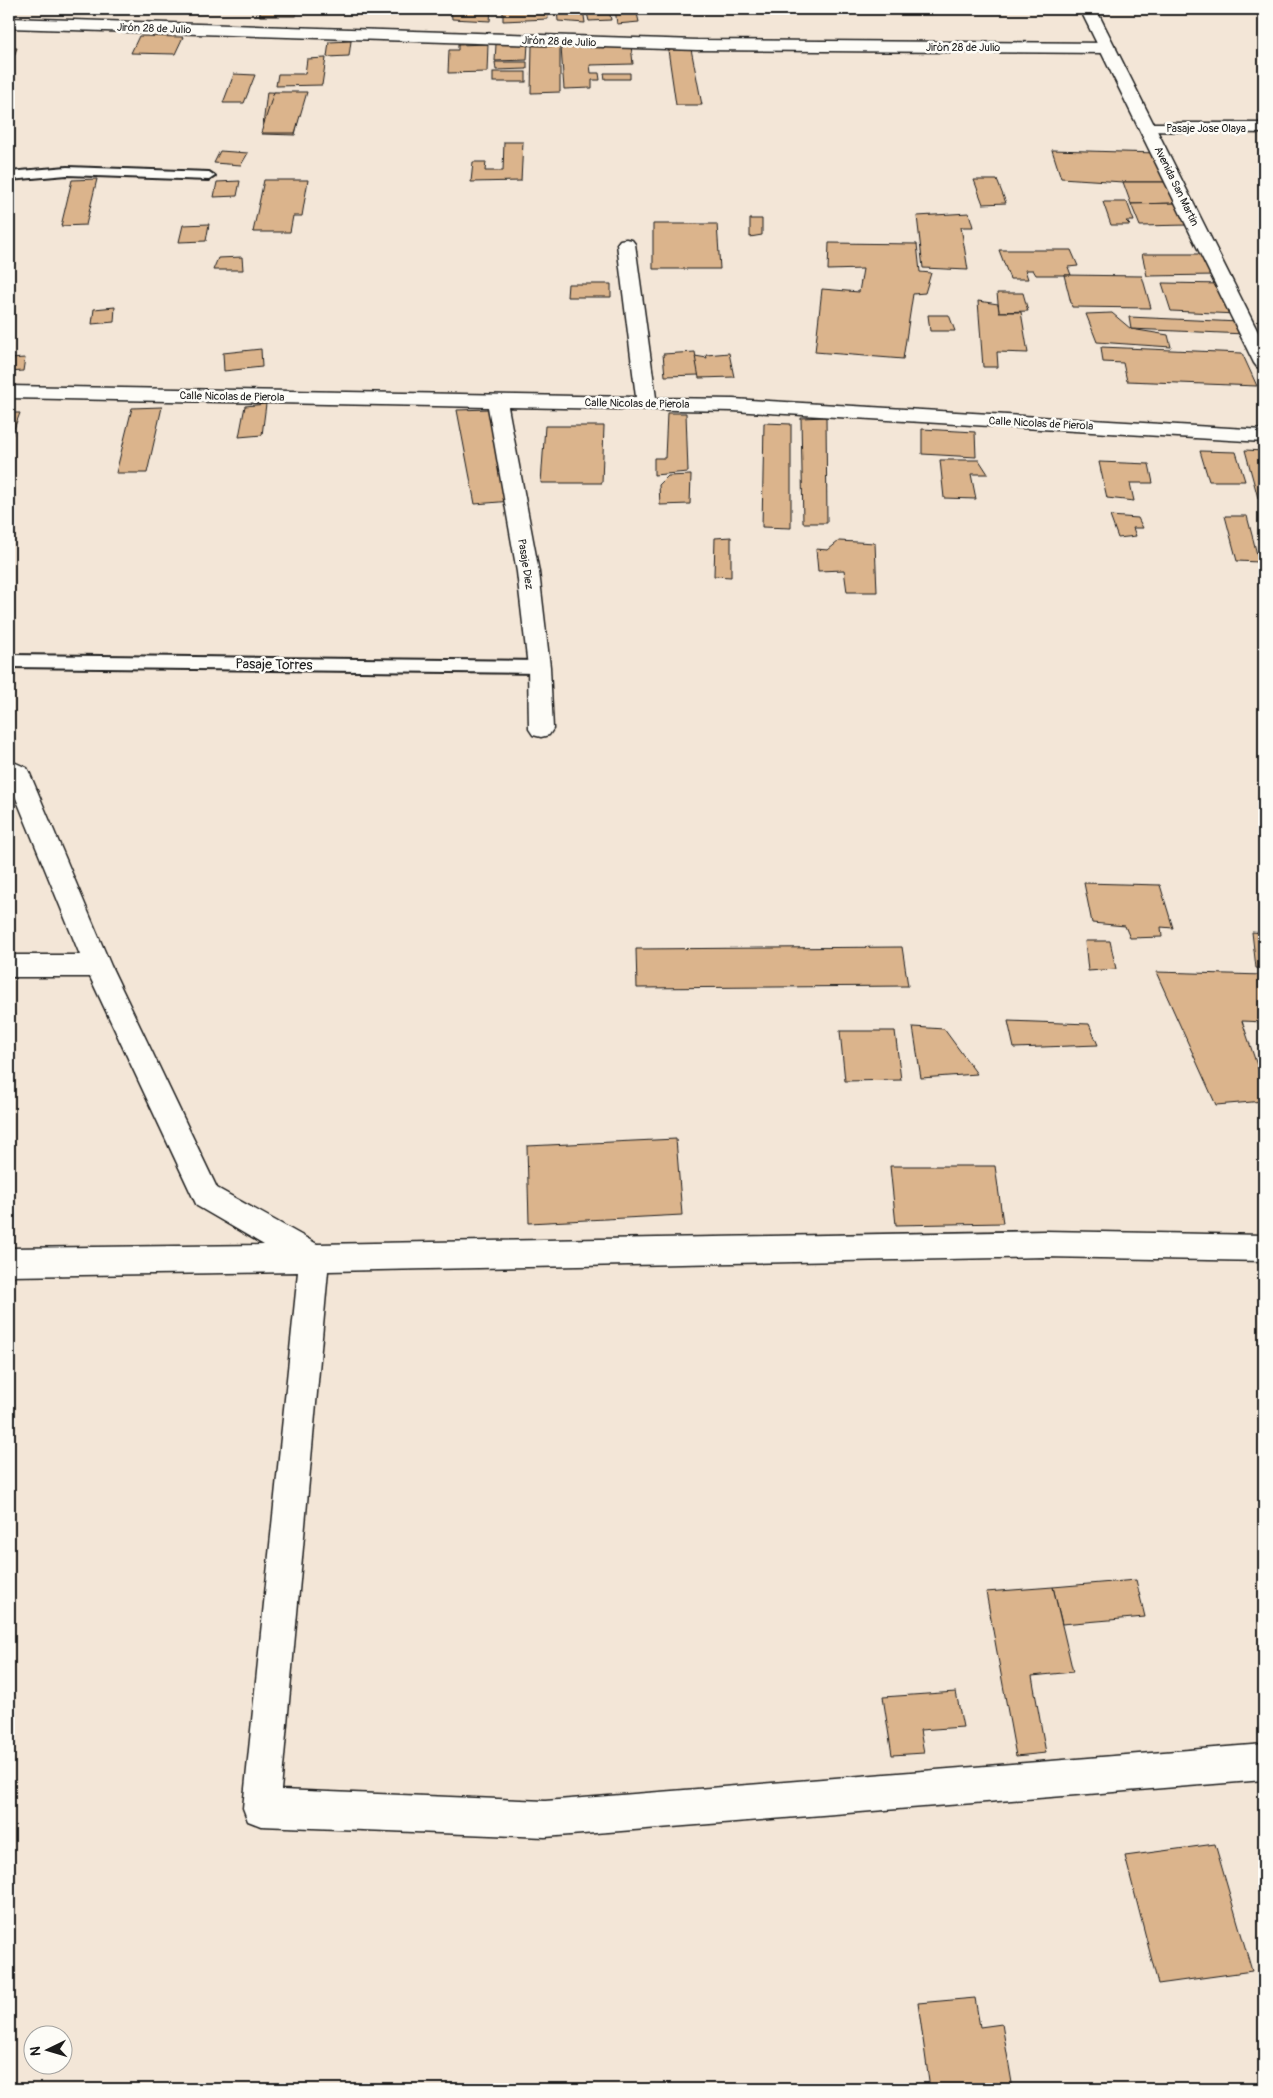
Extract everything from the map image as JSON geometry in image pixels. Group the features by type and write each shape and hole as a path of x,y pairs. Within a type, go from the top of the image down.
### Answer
{"street":[{"name":"Avenida San Martin","path":"1088,9 1264,363"},
{"name":"Jirón 28 de Julio","path":"9,23 696,45 1108,48"},
{"name":"Pasaje Jose Olaya","path":"1148,128 1264,128"},
{"path":"626,244 647,404"},
{"name":"Calle Nicolas de Pierola","path":"9,392 733,405 1264,436"},
{"name":"Pasaje Diez","path":"497,401 528,572 539,667 541,729"},
{"path":"9,769 18,774 98,966 207,1197 314,1258"},
{"path":"9,966 98,966"},
{"path":"9,1262 1045,1244 1264,1248"},
{"path":"314,1258 261,1808 545,1819 1264,1762"}],"lane":[{"path":"9,176 67,171 209,176"},
{"name":"Pasaje Torres","path":"9,661 539,667"}],"building":[{"path":"256,9 295,9 255,12"},
{"path":"260,9 296,9 296,16 260,16"},
{"path":"451,9 491,9 490,21 452,19"},
{"path":"503,9 547,9 548,19 503,21"},
{"path":"557,9 583,9 585,23 558,21"},
{"path":"586,9 609,9 611,20 589,21"},
{"path":"615,9 636,9 639,22 617,24"},
{"path":"139,36 183,37 175,54 131,53"},
{"path":"351,41 349,56 327,57 329,42"},
{"path":"528,43 527,60 495,61 496,44"},
{"path":"488,44 487,72 448,73 449,50 458,50 458,45"},
{"path":"532,45 560,45 560,92 531,93"},
{"path":"631,45 633,64 590,65 591,73 599,73 600,80 592,80 592,88 564,89 561,47"},
{"path":"9,48 17,48 11,64 9,64"},
{"path":"691,49 702,105 676,105 668,50"},
{"path":"326,58 322,85 276,86 278,74 305,74 307,59"},
{"path":"495,62 527,62 527,69 496,70"},
{"path":"493,72 526,72 526,82 493,82"},
{"path":"604,73 630,73 630,79 605,79"},
{"path":"234,74 255,75 244,103 223,103"},
{"path":"267,92 304,93 295,135 262,134"},
{"path":"274,92 307,92 295,133 261,133"},
{"path":"504,142 523,142 521,181 471,182 473,162 486,162 485,171 503,171"},
{"path":"1052,150 1157,153 1170,182 1123,182 1061,178"},
{"path":"220,151 248,153 241,165 214,163"},
{"path":"97,179 86,225 61,226 72,180"},
{"path":"264,180 308,180 302,216 293,216 290,232 253,232"},
{"path":"974,180 997,180 1006,203 983,204"},
{"path":"240,181 237,196 214,197 217,182"},
{"path":"1123,182 1170,182 1178,203 1131,204"},
{"path":"1103,202 1127,202 1134,221 1126,221 1130,225 1111,225"},
{"path":"1178,203 1188,225 1140,226 1131,204"},
{"path":"969,213 973,227 961,227 968,270 923,268 917,216"},
{"path":"750,219 762,219 762,235 750,237"},
{"path":"209,224 206,241 179,242 183,225"},
{"path":"653,224 717,224 720,269 653,269"},
{"path":"829,243 917,244 920,272 931,273 925,293 913,294 903,359 815,352 822,289 859,292 863,269 828,270"},
{"path":"999,250 1071,250 1078,266 1068,267 1071,275 1036,275 1033,270 1025,270 1028,279 1010,279"},
{"path":"1142,254 1207,254 1216,275 1147,276"},
{"path":"242,257 243,270 213,270 218,258"},
{"path":"1064,275 1142,276 1151,308 1072,307"},
{"path":"1162,283 1224,284 1236,314 1171,311"},
{"path":"568,284 611,284 611,297 567,297"},
{"path":"997,293 1023,293 1028,311 999,312"},
{"path":"978,301 998,304 999,312 1021,312 1028,353 997,352 998,367 983,367"},
{"path":"115,307 114,322 92,324 94,309"},
{"path":"1112,313 1131,329 1168,335 1171,347 1097,342 1086,314"},
{"path":"928,315 949,315 955,331 930,331"},
{"path":"1129,317 1239,322 1245,334 1131,329"},
{"path":"1101,347 1242,353 1257,386 1127,381 1123,363 1103,362"},
{"path":"261,349 262,367 224,371 223,353"},
{"path":"695,352 699,375 665,376 663,354"},
{"path":"729,353 734,377 699,378 695,356 707,358 706,355"},
{"path":"25,358 23,371 9,372 9,359"},
{"path":"266,404 262,435 239,437 245,406"},
{"path":"162,407 147,473 116,473 132,408"},
{"path":"489,409 512,501 475,504 457,410"},
{"path":"9,413 20,413 9,442"},
{"path":"667,413 686,413 688,472 654,475 654,458 665,458"},
{"path":"826,417 827,523 803,523 801,418"},
{"path":"764,423 791,424 791,528 762,527"},
{"path":"545,426 604,426 602,483 541,483"},
{"path":"922,429 975,432 976,457 922,454"},
{"path":"1245,450 1264,451 1264,498 1258,498"},
{"path":"1200,451 1236,452 1245,481 1209,481"},
{"path":"940,460 979,460 988,474 971,474 976,499 944,498"},
{"path":"1099,462 1149,464 1153,483 1130,483 1134,501 1107,498"},
{"path":"691,475 690,504 660,505 659,485 668,476"},
{"path":"1110,516 1138,518 1143,528 1133,528 1136,536 1118,538"},
{"path":"1225,516 1247,516 1259,562 1237,561"},
{"path":"731,537 731,577 714,576 715,538"},
{"path":"839,541 875,543 877,592 847,592 844,570 818,571 816,549 828,550"},
{"path":"1084,883 1160,885 1173,928 1161,927 1162,937 1130,938 1125,926 1092,923"},
{"path":"1252,932 1264,933 1264,969 1256,968"},
{"path":"1085,941 1110,941 1116,969 1088,971"},
{"path":"902,947 908,986 637,988 636,949"},
{"path":"1156,972 1264,975 1264,1022 1242,1021 1264,1086 1264,1101 1216,1105"},
{"path":"1008,1021 1089,1024 1098,1045 1014,1048"},
{"path":"913,1027 944,1029 977,1074 921,1078"},
{"path":"840,1031 895,1031 901,1080 845,1081"},
{"path":"676,1139 682,1215 529,1223 527,1146"},
{"path":"890,1166 995,1166 1003,1223 896,1225"},
{"path":"1136,1580 1145,1617 1062,1624 1053,1587"},
{"path":"1053,1587 1073,1672 1032,1676 1046,1753 1016,1756 986,1592"},
{"path":"956,1692 963,1727 920,1730 924,1753 892,1755 883,1697"},
{"path":"1215,1844 1252,1971 1158,1984 1125,1856"},
{"path":"975,1998 980,2027 1002,2024 1013,2089 930,2089 918,2003"}]}
